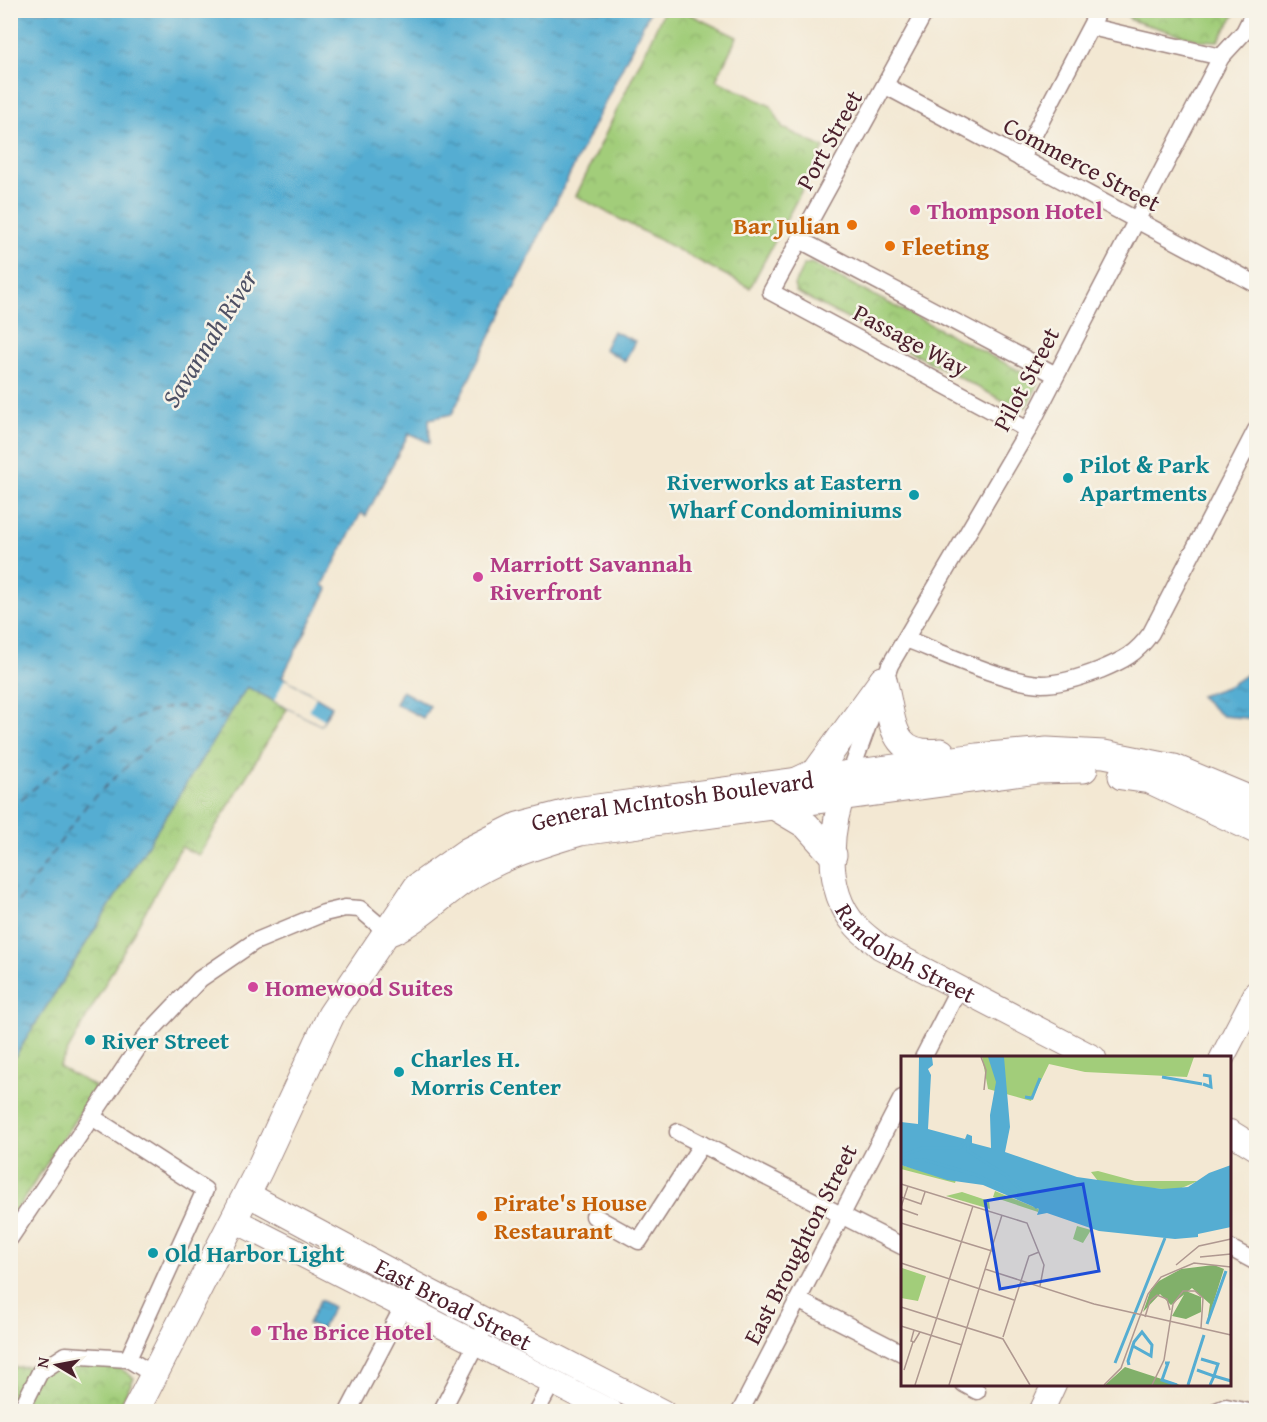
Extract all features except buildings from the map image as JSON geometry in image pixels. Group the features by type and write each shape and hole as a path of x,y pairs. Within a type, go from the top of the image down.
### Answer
{"main road":[{"path":"883,680 893,727 899,740 908,749 922,754 996,745 1047,751"},
{"path":"798,781 816,772 823,764 883,680"},
{"name":"General McIntosh Boulevard","path":"388,933 415,920 464,880 525,847 580,832 774,806 846,785 977,757 1047,751 1104,754 1174,768 1251,802"},
{"name":"General McIntosh Boulevard","path":"135,1412 253,1182 331,1015 417,887 468,851 518,826 574,810 798,781 846,785 1081,768 1150,780 1257,830"},
{"name":"Randolph Street","path":"846,785 832,840 834,878 844,906 855,925 880,947 960,986 1090,1056"},
{"path":"774,806 806,825 833,855"},
{"path":"1223,1056 1257,993"},
{"path":"1231,1133 1256,1148"},
{"name":"East Broad Street","path":"253,1182 477,1343 611,1412"},
{"name":"East Broad Street","path":"234,1220 409,1295 488,1322 663,1412"},
{"path":"1041,1412 1053,1386"}],"street":[{"name":"Port Street","path":"771,292 926,10"},
{"path":"1021,159 1099,10"},
{"name":"Pilot Street","path":"846,785 883,680 1028,430 1221,57 1253,20"},
{"path":"1091,27 1221,57"},
{"name":"Commerce Street","path":"886,86 1257,284"},
{"name":"Passage Way","path":"800,240 1056,375"},
{"name":"Passage Way","path":"771,292 1028,430"},
{"path":"906,639 1020,681 1043,684 1079,678 1138,651 1151,633 1257,430"},
{"path":"10,1238 130,1058 162,1016 200,979 239,951 302,920 345,908 360,909 388,933"},
{"path":"924,1056 960,986"},
{"name":"East Broughton Street","path":"740,1412 901,1102"},
{"path":"92,1117 205,1190 128,1359"},
{"path":"678,1132 901,1245"},
{"path":"594,1216 639,1241 702,1144"},
{"path":"1231,1249 1257,1262"},
{"path":"348,1412 409,1295"},
{"path":"798,1300 901,1352"},
{"path":"441,1412 488,1322"},
{"path":"20,1412 40,1372 66,1355 128,1359 154,1375"},
{"path":"536,1412 553,1381"},
{"path":"1214,1412 1226,1407 1249,1412"}],"green space":[{"path":"664,11 683,11 737,37 716,80 771,106 783,128 824,148 750,288 576,196"},
{"path":"1124,11 1237,11 1218,41 1198,40 1131,20"},
{"path":"811,263 1036,379 1038,385 1026,407 1019,409 796,292 794,285 804,265"},
{"path":"247,686 287,709 199,855 181,847 59,1067 96,1087 11,1219 11,1063"},
{"path":"72,1361 117,1366 134,1378 117,1411 11,1411 10,1368"}],"water":[{"name":"Savannah River","path":"11,11 650,11 452,414 429,419 430,443 409,433 366,516 361,513 323,585 328,589 282,677 332,706 321,725 247,687 11,1063"},
{"path":"613,331 635,341 625,361 604,349"},
{"path":"1256,668 1256,719 1222,716 1200,696 1229,686"},
{"path":"402,691 430,706 423,718 396,704"},
{"path":"320,1300 333,1307 321,1330 308,1324"}],"pier":[{"path":"285,679 316,697 309,710 324,719 321,725 274,701"}],"ferry route":[{"path":"10,808 88,747 132,721 153,712 179,706 228,716"},
{"path":"10,913 88,803 155,740 229,716"}],"place":[{"name":"Thompson Hotel","path":"915,210"},
{"name":"Bar Julian","path":"852,225"},
{"name":"Fleeting","path":"890,246"},
{"name":"Pilot & Park Apartments","path":"1068,478"},
{"name":"Riverworks at Eastern Wharf Condominiums","path":"914,495"},
{"name":"Marriott Savannah Riverfront","path":"478,577"},
{"name":"Homewood Suites","path":"253,987"},
{"name":"River Street","path":"90,1040"},
{"name":"Charles H. Morris Center","path":"399,1072"},
{"name":"Pirate's House Restaurant","path":"482,1216"},
{"name":"Old Harbor Light","path":"153,1253"},
{"name":"The Brice Hotel","path":"256,1331"}]}
